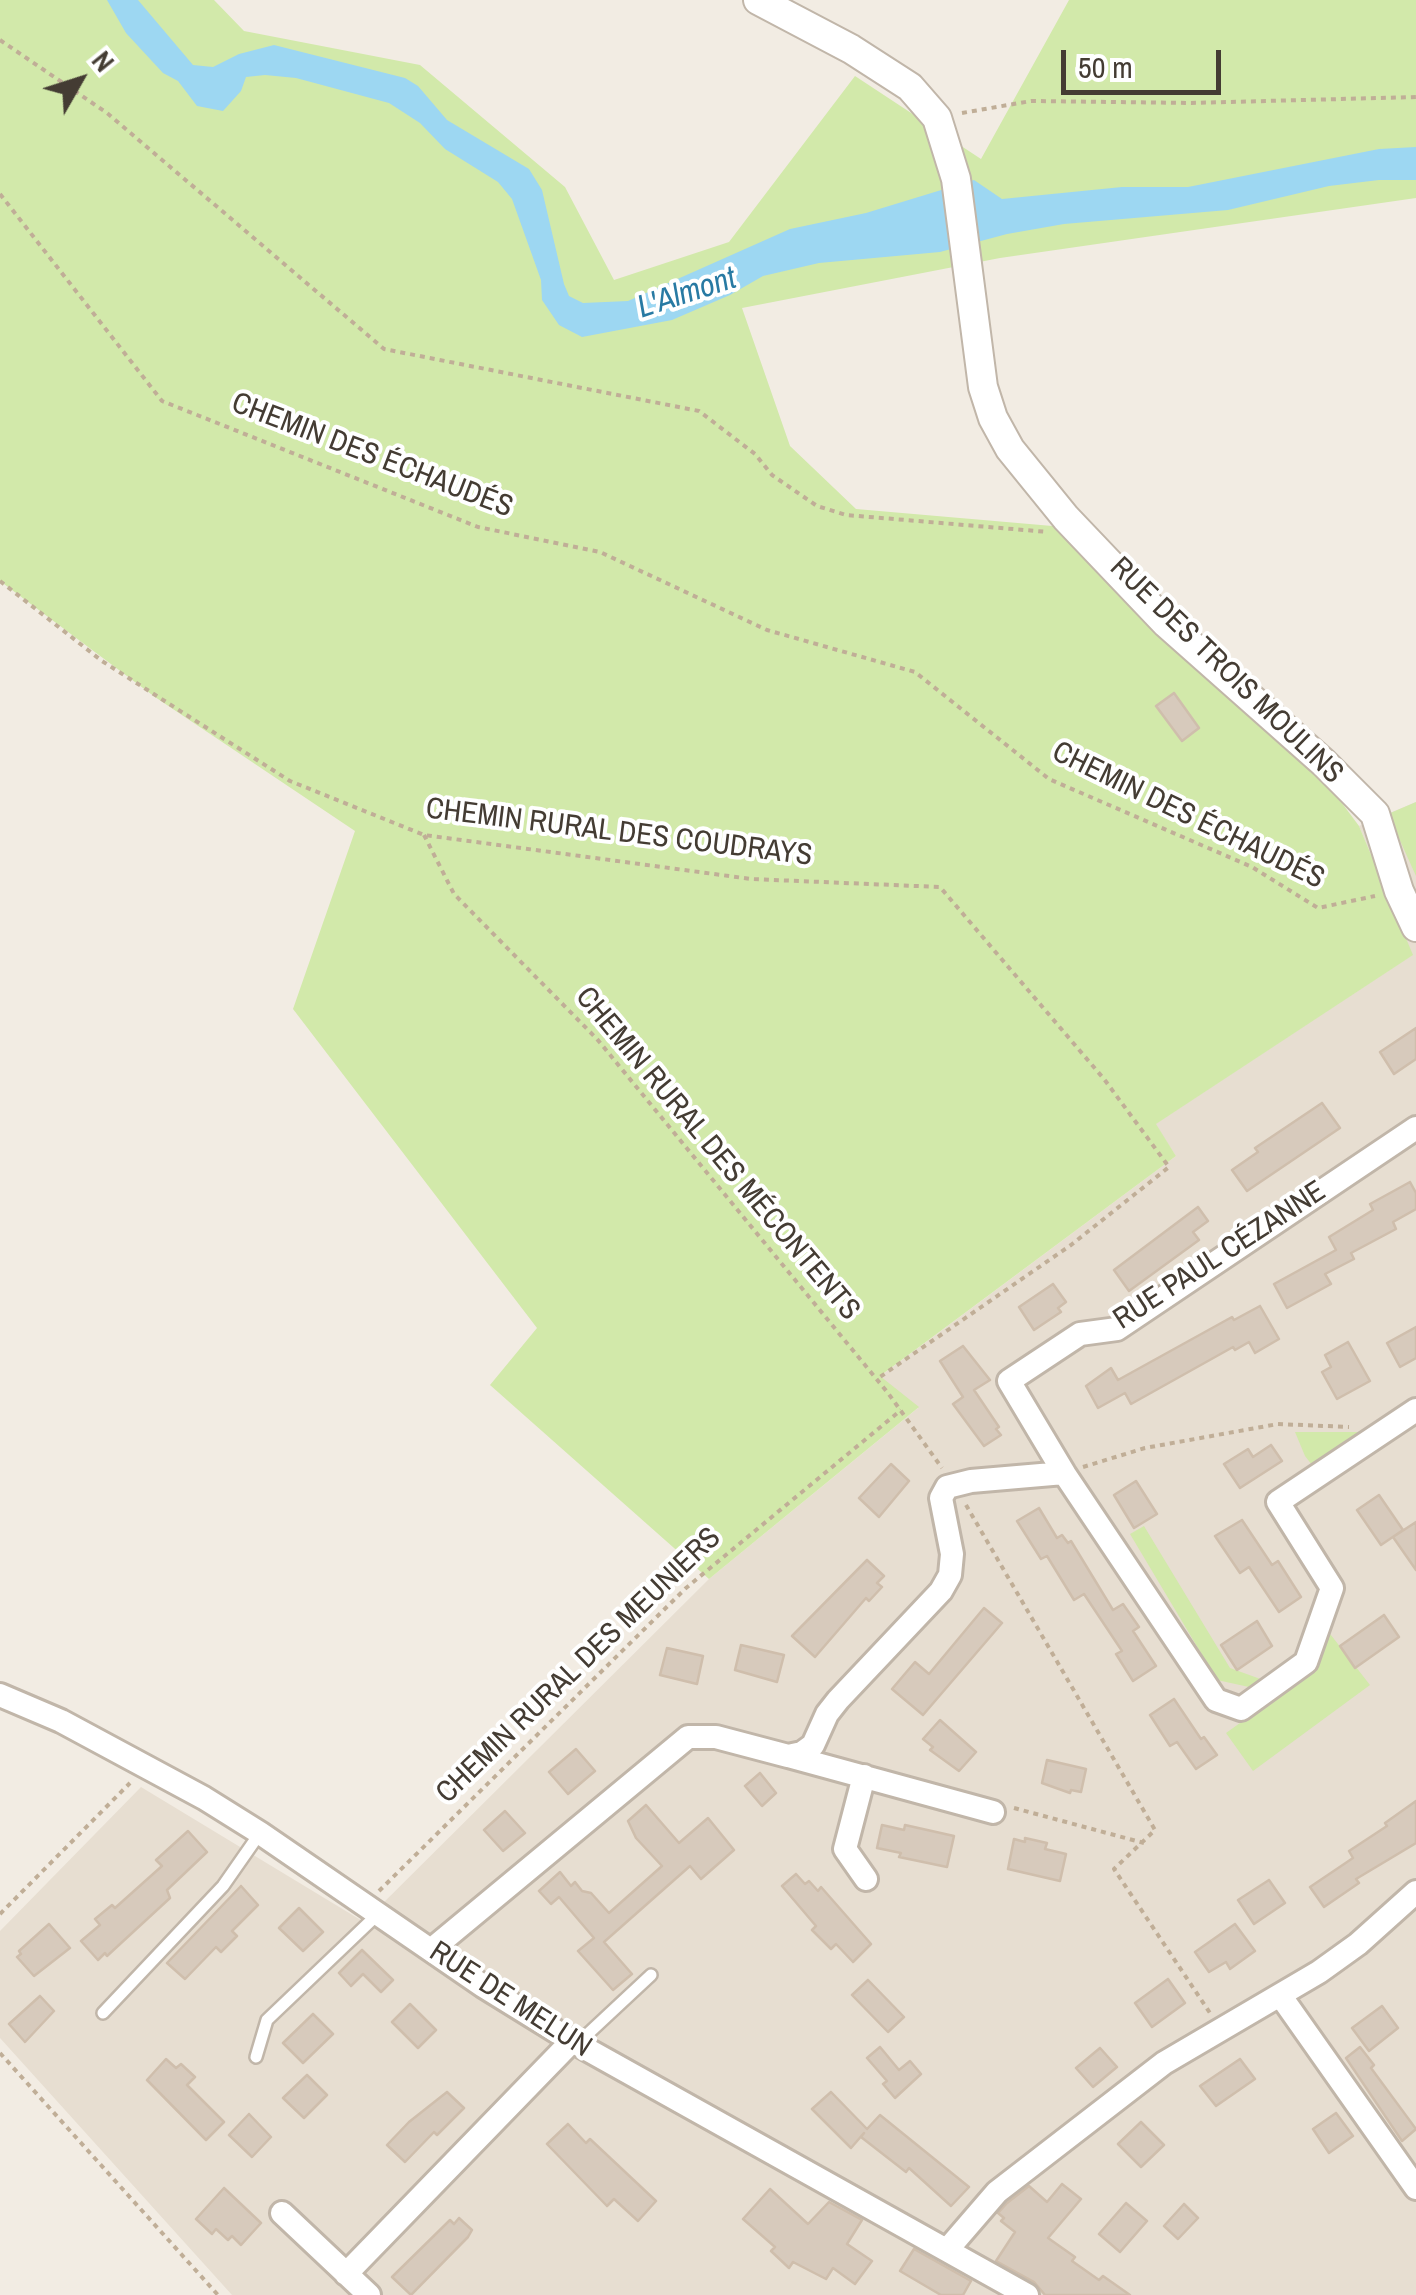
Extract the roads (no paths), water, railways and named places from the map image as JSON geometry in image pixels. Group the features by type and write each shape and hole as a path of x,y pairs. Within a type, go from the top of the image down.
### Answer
{"street":[{"name":"RUE DES TROIS MOULINS","path":"758,0 851,48 910,86 937,118 956,179 983,387 993,418 1010,448 1066,518 1166,623 1324,763 1374,814 1399,890 1416,927"},
{"name":"RUE PAUL CÉZANNE","path":"1064,1473 1009,1381 1080,1334 1117,1329 1416,1128"},
{"path":"788,1756 814,1745 827,1714 838,1700 941,1591 950,1575 952,1554 941,1498 946,1488 954,1484 1064,1473 1216,1700 1241,1709 1306,1662 1332,1588 1278,1502 1416,1410"},
{"name":"RUE DE MELUN","path":"0,1695 147,1765 260,1833 574,2042 1027,2295"},
{"path":"431,1950 688,1737 716,1738 993,1812"},
{"path":"864,1776 846,1849 866,1880"},
{"path":"947,2250 997,2192 1164,2063 1222,2031 1358,1944 1416,1892"},
{"path":"1280,1995 1416,2188"},
{"path":"346,2274 574,2042"},
{"path":"282,2212 369,2295"}],"lane":[{"path":"103,2013 223,1886 260,1833"},
{"path":"256,2057 266,2020 371,1910"},
{"path":"574,2042 651,1975"}],"water":[{"name":"L'Almont","path":"107,0 138,0 193,65 213,67 239,54 274,45 405,78 418,86 447,120 529,169 542,190 564,284 569,296 583,303 628,301 790,229 866,213 974,180 1002,199 1122,187 1188,187 1379,149 1416,147 1416,180 1329,186 1228,210 1064,224 940,252 819,263 763,276 672,320 582,337 559,325 542,300 541,280 512,199 498,182 445,149 420,123 389,103 296,78 265,75 246,77 241,91 223,111 197,106 178,81 163,73 126,33"}]}
